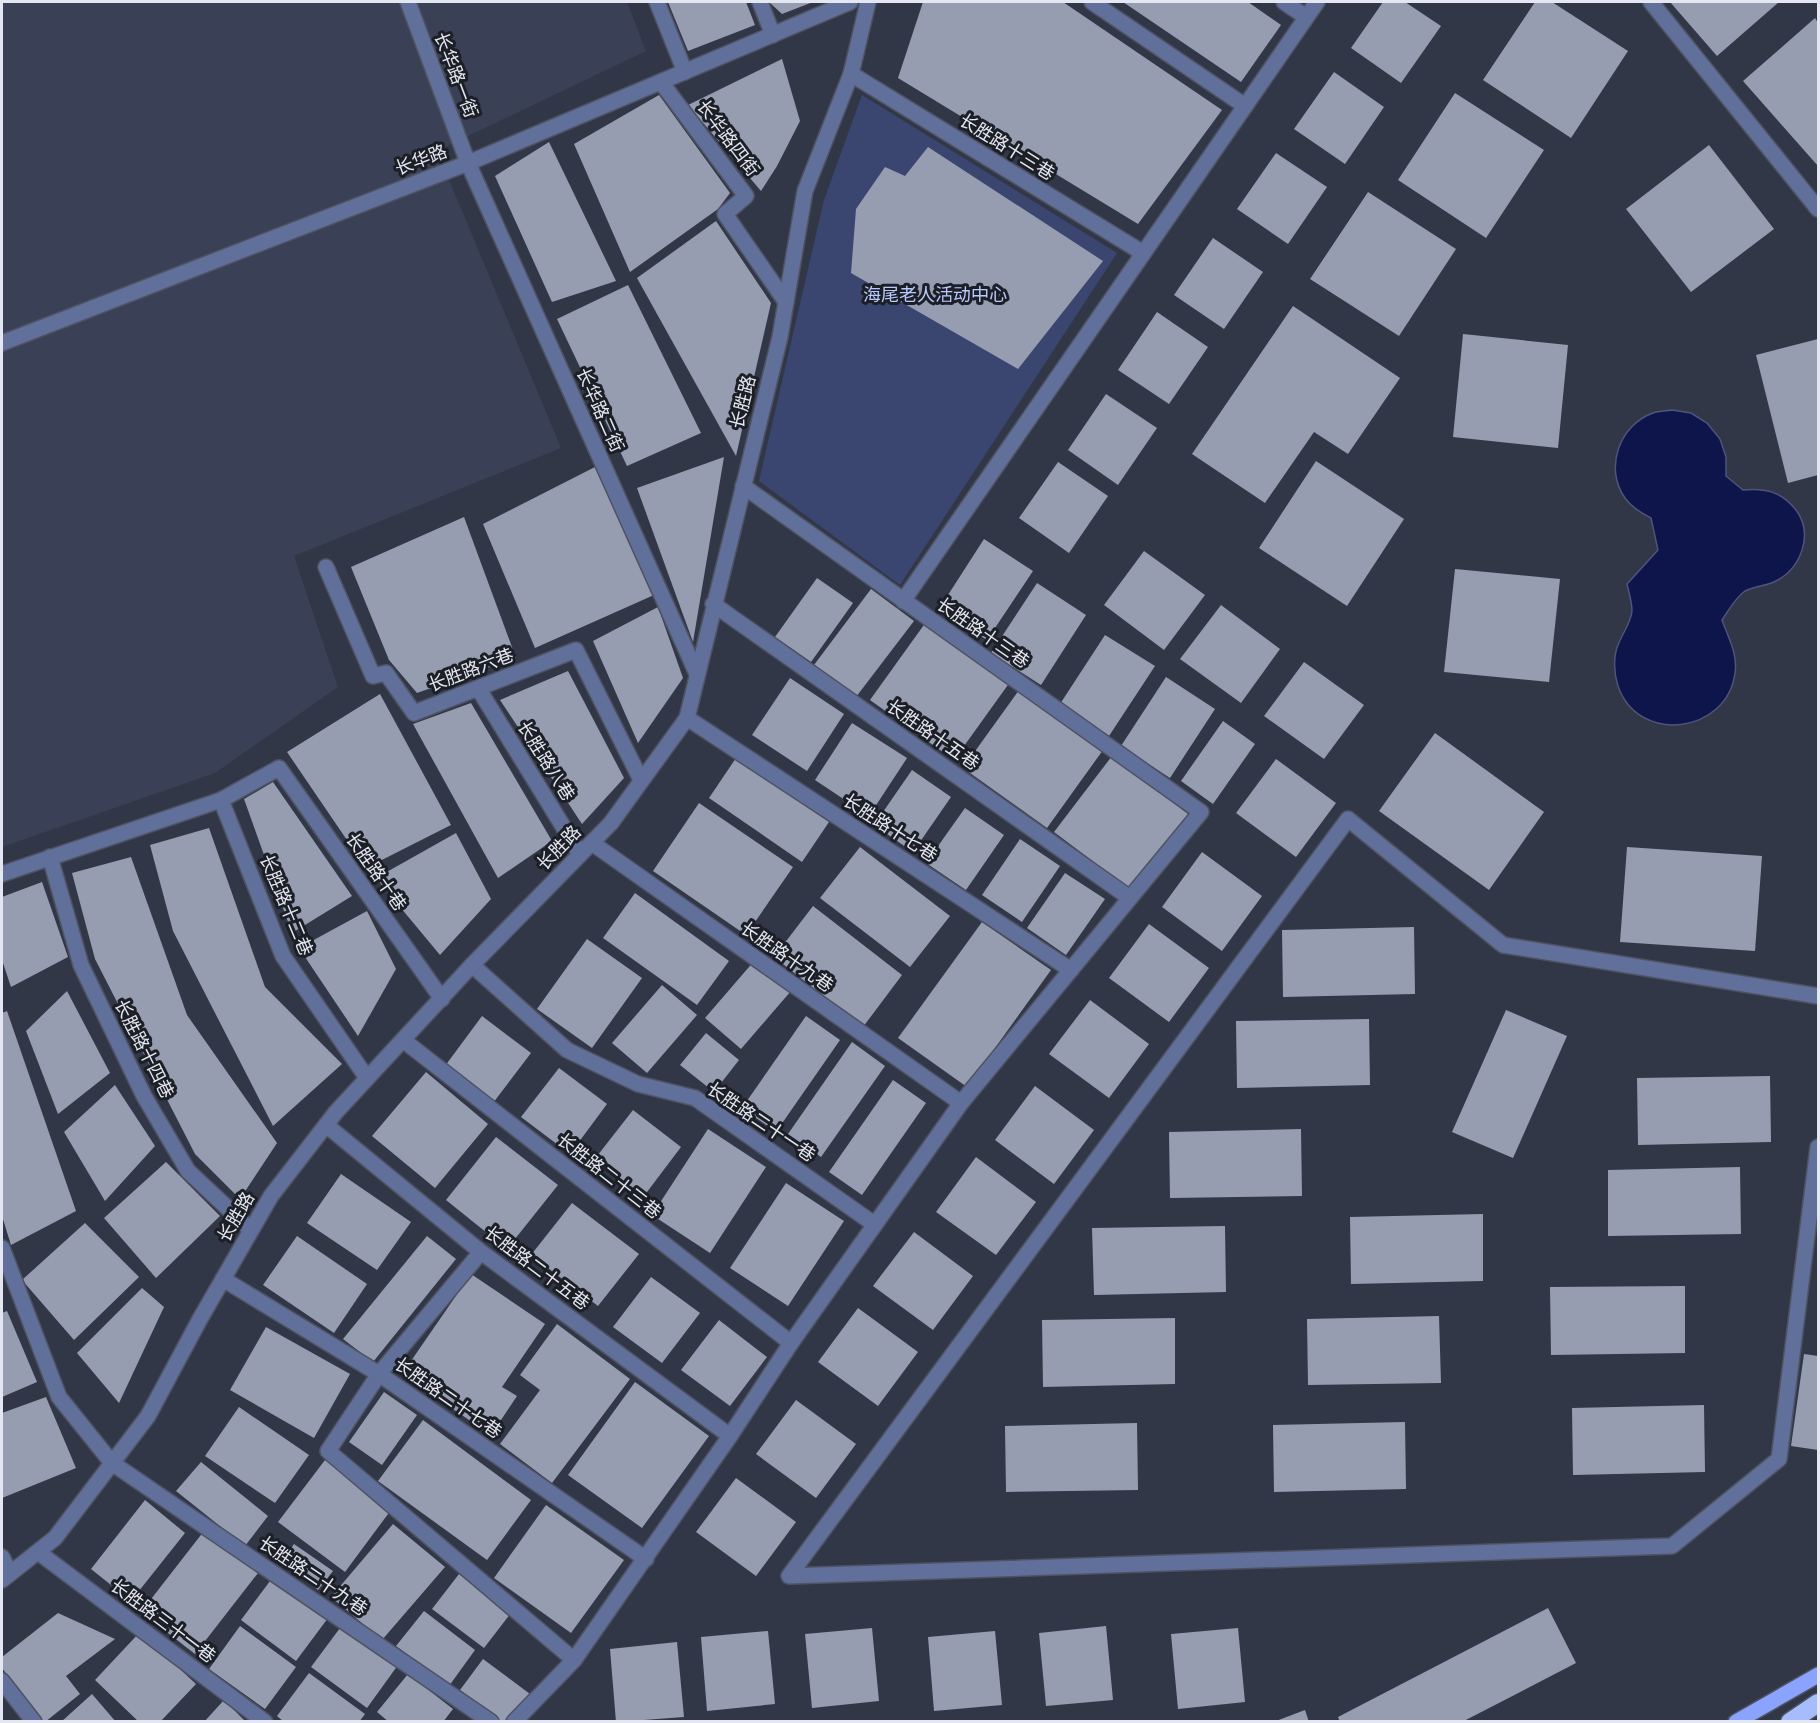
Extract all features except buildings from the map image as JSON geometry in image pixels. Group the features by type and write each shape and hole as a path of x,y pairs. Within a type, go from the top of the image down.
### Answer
{"highway":[{"path":"1790,1722 1818,1703"}],"main road":[{"path":"1736,1722 1818,1675"}],"street":[{"name":"长华路一街","path":"408,2 468,163"},
{"path":"657,2 685,72"},
{"path":"760,2 773,35"},
{"name":"长华路","path":"2,343 468,163 850,2"},
{"name":"长胜路","path":"6,1577 55,1538 148,1416 271,1196 326,1125 472,965 611,823 687,718 780,337 806,191 851,74 868,2"},
{"path":"1092,2 1245,106"},
{"path":"1284,2 1306,17"},
{"path":"903,601 1317,2"},
{"path":"1651,2 1818,209"},
{"name":"长胜路十三巷","path":"851,74 1143,253"},
{"name":"长华路四街","path":"661,82 746,196 725,214 786,302"},
{"name":"长华路二街","path":"468,163 697,674"},
{"name":"长胜路十三巷","path":"743,486 1201,812 1130,898"},
{"name":"长胜路六巷","path":"326,567 373,676 386,673 414,713 576,650 641,780"},
{"name":"长胜路十五巷","path":"713,604 1130,898"},
{"name":"长胜路八巷","path":"478,688 580,854"},
{"name":"长胜路十七巷","path":"687,718 1071,970"},
{"name":"长胜路十巷","path":"221,800 279,768 442,999"},
{"path":"2,874 221,800"},
{"name":"长胜路十二巷","path":"221,800 284,957 367,1078"},
{"path":"1818,996 1503,945 1348,819 789,1576 1672,1546 1779,1459 1818,1147"},
{"name":"长胜路十九巷","path":"592,843 961,1103"},
{"name":"长胜路十四巷","path":"50,857 81,965 144,1096 188,1171 251,1230"},
{"path":"514,1722 574,1660 646,1559 791,1343 961,1103 1130,898"},
{"name":"长胜路二十一巷","path":"472,965 567,1050 638,1084 694,1098 874,1224"},
{"name":"长胜路二十三巷","path":"403,1040 791,1343"},
{"name":"长胜路二十五巷","path":"326,1125 481,1252 730,1436"},
{"name":"长胜路二十九巷","path":"2,1248 59,1397 112,1463 491,1722"},
{"path":"481,1252 379,1374 328,1451 574,1660"},
{"name":"长胜路二十七巷","path":"223,1279 379,1374 646,1559"},
{"name":"长胜路三十一巷","path":"38,1552 265,1722"},
{"path":"2,1557 6,1577"},
{"path":"2,1681 34,1722"}],"shaded area":[{"path":"2,2 627,2 646,51 437,151 561,448 294,556 338,687 215,773 2,847"},
{"path":"1672,410 1691,413 1707,423 1720,439 1726,457 1726,476 1743,490 1765,490 1784,499 1796,510 1804,529 1802,550 1792,568 1776,581 1745,591 1735,600 1722,620 1732,646 1736,666 1728,693 1716,709 1700,719 1681,725 1662,724 1644,717 1628,705 1618,686 1615,666 1616,650 1632,611 1627,584 1658,550 1651,518 1631,505 1619,487 1616,474 1618,449 1631,427 1641,419 1653,413"}],"green space":[{"name":"海尾老人活动中心","path":"862,95 1117,253 900,585 759,481 824,200"}]}
